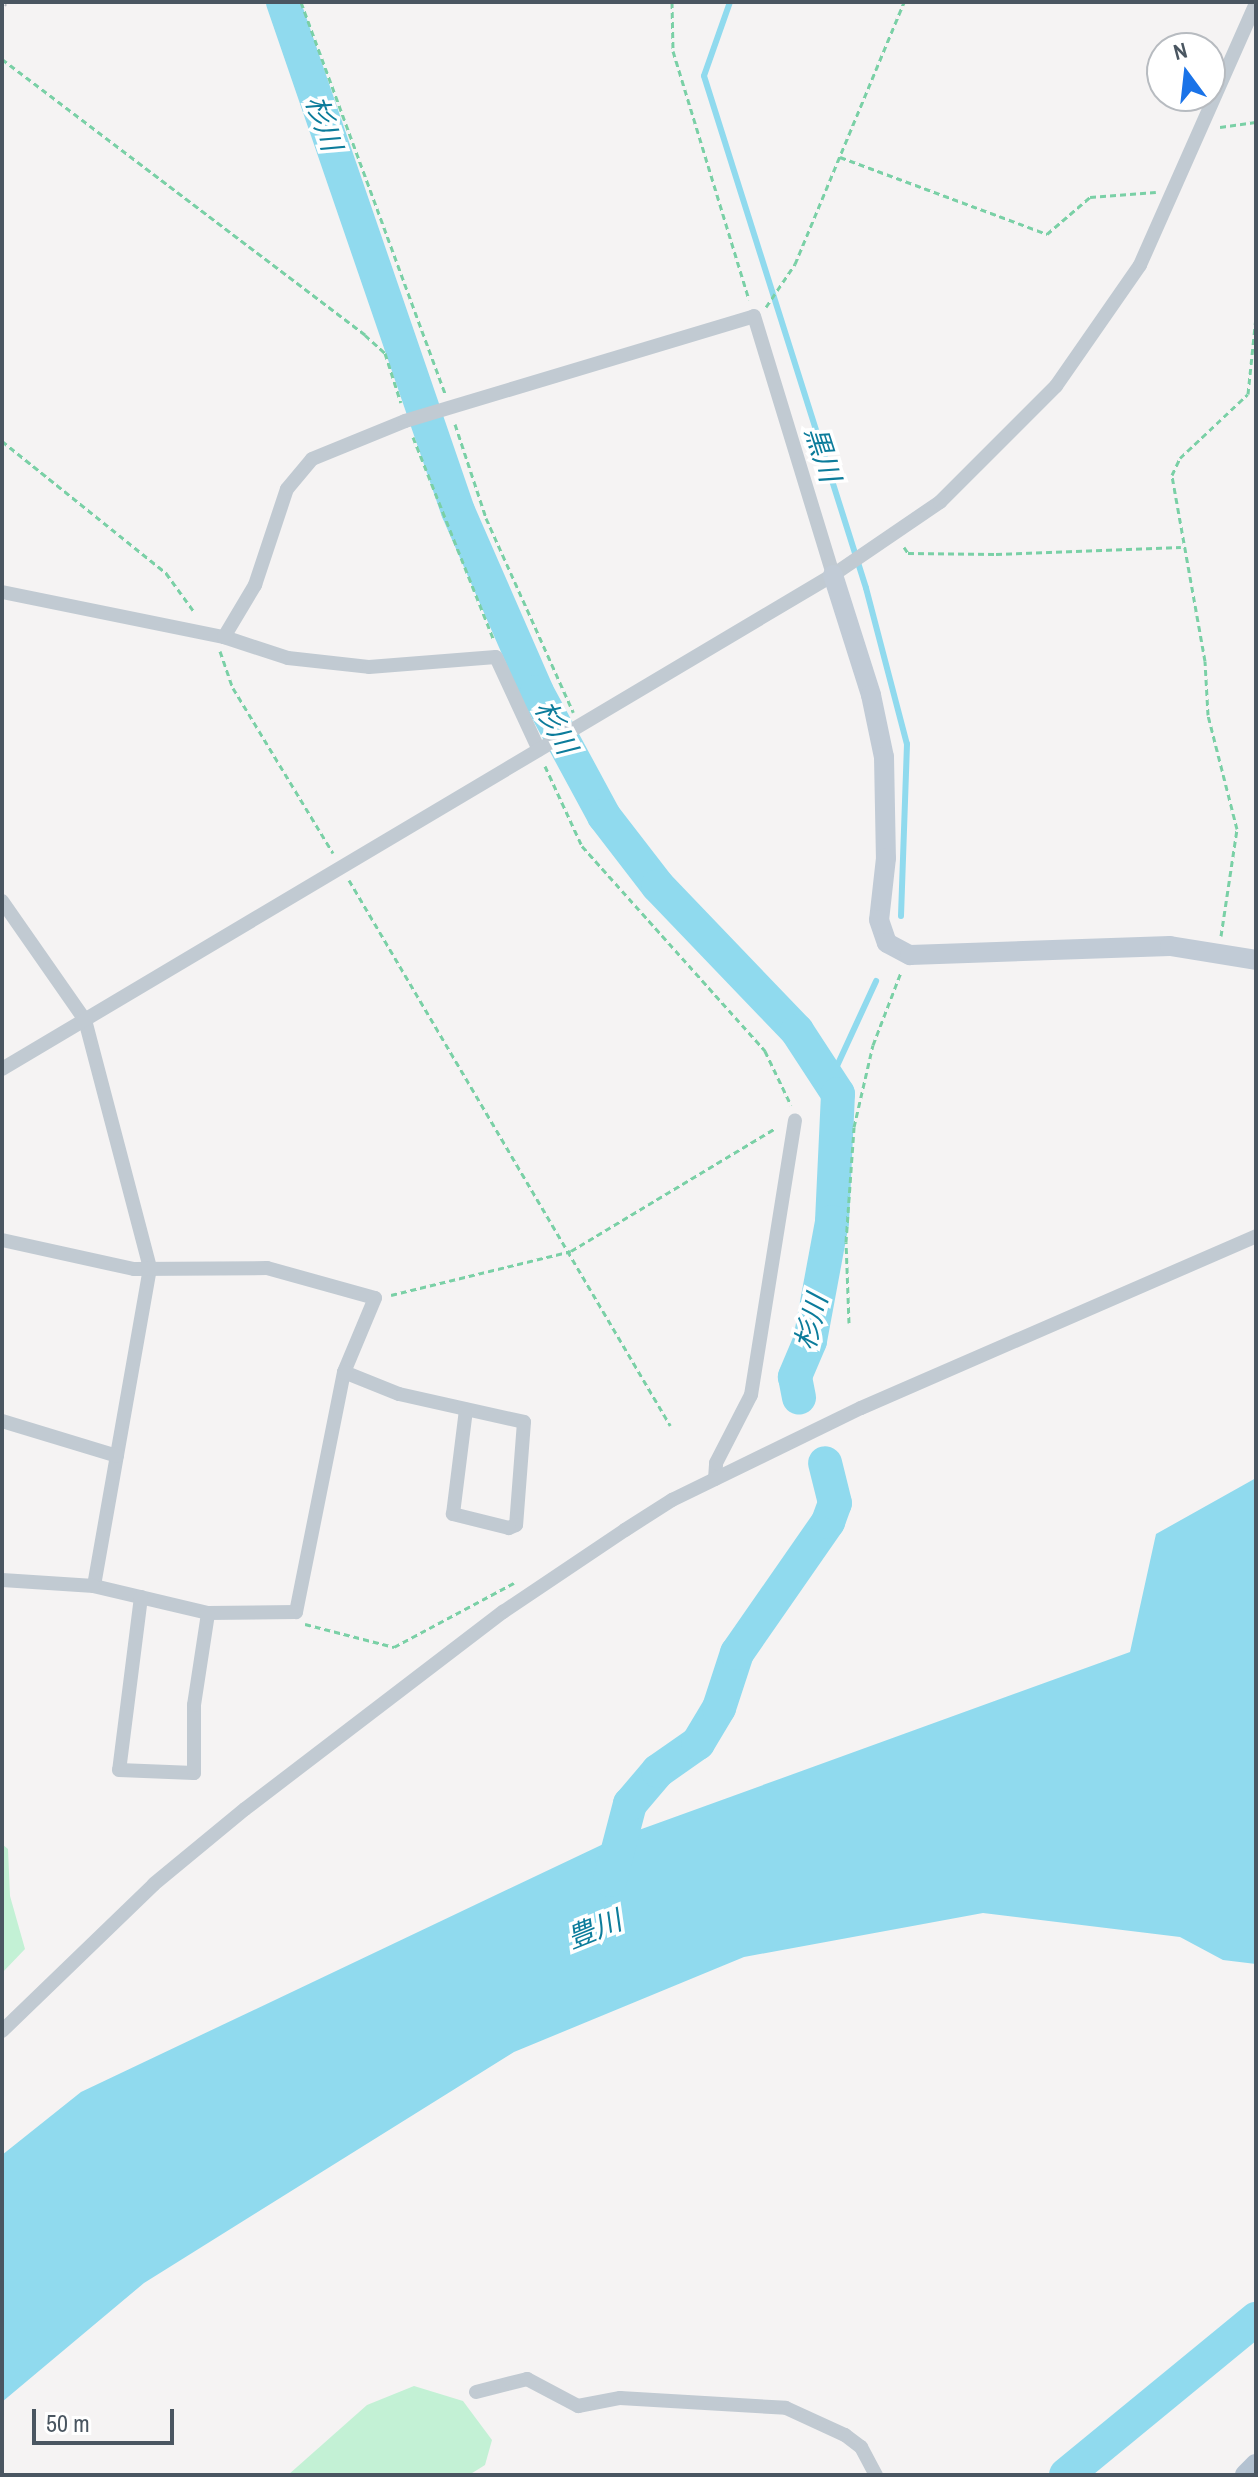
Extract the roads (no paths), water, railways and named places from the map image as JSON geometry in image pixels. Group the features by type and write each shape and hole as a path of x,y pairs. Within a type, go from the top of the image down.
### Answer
{"main road":[{"path":"1246,2475 1256,2465"}],"street":[{"path":"2,1069 839,571 940,502 1056,386 1140,265 1175,193 1256,3"},
{"path":"224,637 255,585 294,476 341,444 409,420 759,312 839,571 884,757 886,858 879,920 887,943 910,955 1170,946 1256,960"},
{"path":"2,592 224,637 288,658 369,667 496,657 543,748"},
{"path":"2,901 85,1020 150,1268 94,1586"},
{"path":"715,1479 716,1463 751,1395 795,1120"},
{"path":"2,2031 154,1884 245,1809 503,1612 648,1515 715,1479 1256,1236"},
{"path":"2,1240 150,1268 267,1268 375,1298 344,1372 296,1612 208,1613 94,1586 2,1580"},
{"path":"344,1372 399,1394 466,1410 528,1426 516,1525 509,1528 453,1514 466,1410"},
{"path":"2,1421 117,1456"},
{"path":"141,1597 119,1770 194,1773 194,1705 208,1613"},
{"path":"476,2392 527,2379 578,2406 620,2398 786,2408 845,2435 861,2447 876,2475"}],"water":[{"name":"豊川","path":"1256,1478 1256,1964 1223,1960 1180,1937 983,1913 744,1957 514,2052 144,2283 2,2402 2,2155 81,2092 614,1839 1130,1652 1156,1534"}],"waterway":[{"name":"杉川","path":"283,2 458,511 537,692 604,816 658,886 797,1031 838,1094 832,1222 810,1341 795,1377 799,1398"},
{"name":"黒川","path":"730,2 704,76 866,588 907,744 901,916"},
{"name":"黒川","path":"831,1079 876,981"},
{"name":"杉川","path":"610,1880 630,1804 658,1771 698,1743 719,1708 737,1653 828,1522 835,1503 825,1463"},
{"path":"1066,2475 1256,2319"}]}
